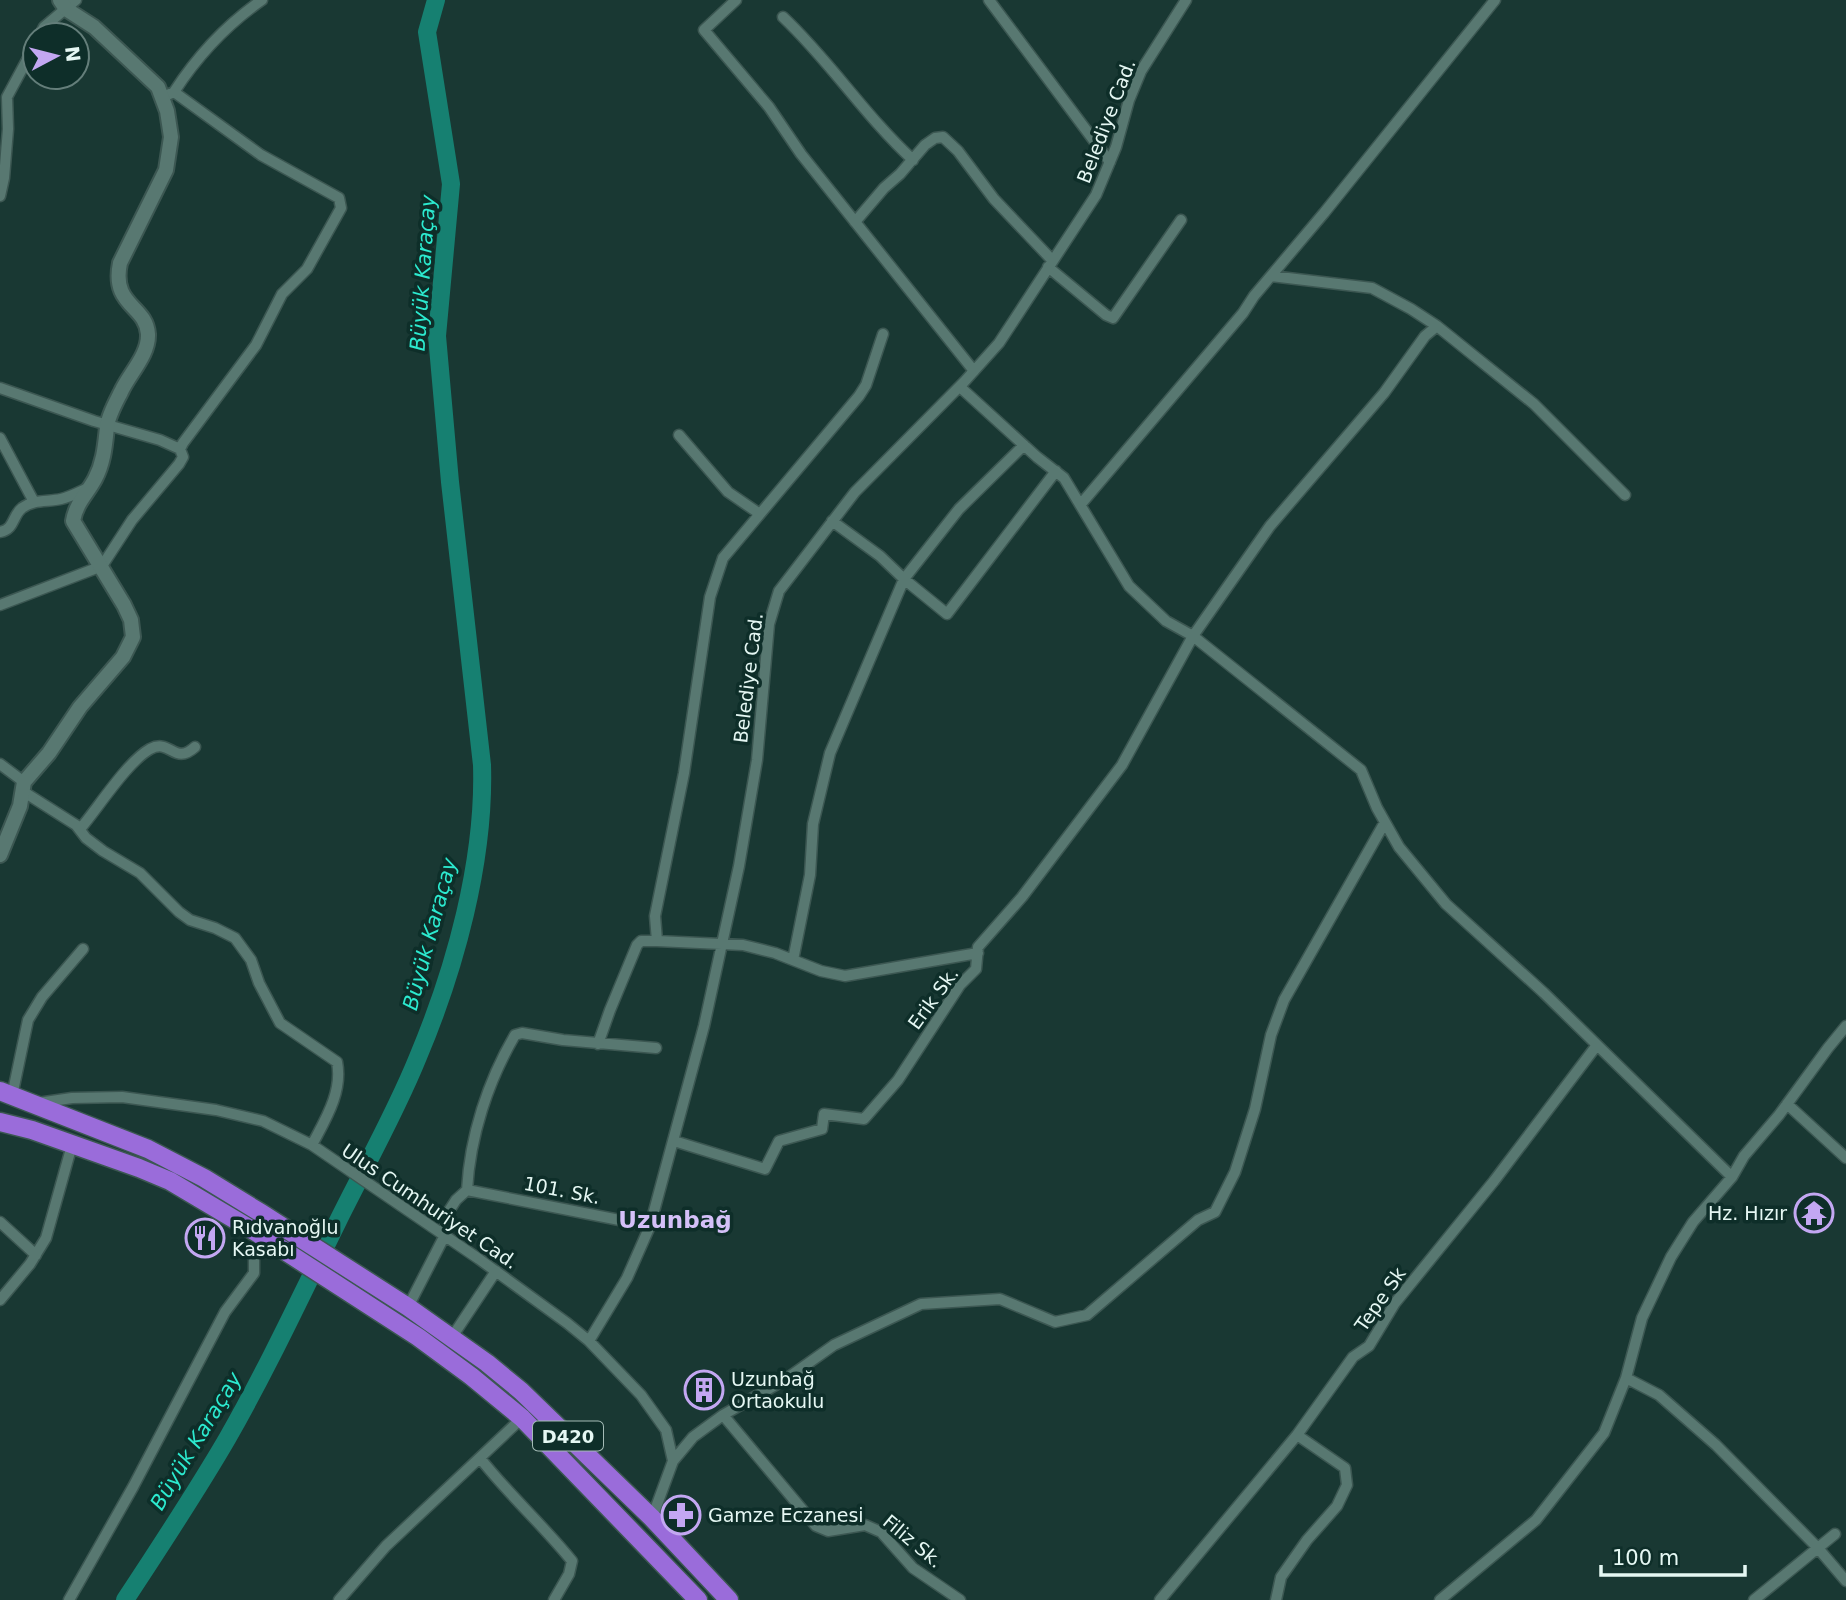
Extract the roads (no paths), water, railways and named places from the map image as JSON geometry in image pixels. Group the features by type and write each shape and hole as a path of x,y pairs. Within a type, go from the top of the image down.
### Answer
{"highway":[{"name":"D420","path":"6,1093 148,1149 204,1178 452,1337 521,1391 652,1518 729,1600"},
{"path":"0,1122 32,1130 170,1181 384,1314 471,1376 522,1418 698,1600"}],"street":[{"path":"0,855 20,806 24,787 80,707 123,657 133,637 131,620 102,566 73,521 78,502 94,480 103,458 107,424 121,390 145,351 148,334 143,320 121,294 117,277 120,263 166,170 171,137 169,95 201,53 230,24 262,0"},
{"path":"736,0 704,30 769,107 801,154 974,371"},
{"path":"989,0 1110,162"},
{"name":"Belediye Cad.","path":"589,1341 622,1288 650,1226 704,1026 739,866 757,760 769,624 779,591 872,474 960,387 999,342 1096,195 1141,71 1186,0"},
{"path":"1081,504 1243,313 1495,0"},
{"path":"50,21 67,3 169,95 261,155 339,198 341,208 307,269 282,294 256,345 180,449"},
{"path":"783,17 831,67 891,140 913,160"},
{"path":"0,196 7,141 7,97 21,71"},
{"path":"855,222 925,145 935,138 943,137 1050,263 1106,315 1113,318 1181,220"},
{"path":"1271,276 1371,288 1437,326 1534,404 1625,495"},
{"name":"Erik Sk.","path":"674,1141 765,1169 779,1141 822,1129 824,1114 864,1119 898,1080 960,985 976,969 978,947 1022,897 1122,765 1193,636 1270,526 1384,393 1426,336 1437,326"},
{"path":"657,941 655,916 684,773 710,597 723,558 859,396 866,385 883,334"},
{"path":"960,387 1064,478 1129,586 1166,621 1193,636 1362,770 1399,847 1446,904 1597,1045 1732,1177"},
{"path":"0,605 102,566 132,520 183,457 180,449 160,440 2,394"},
{"path":"679,435 728,492 760,514"},
{"path":"0,438 34,502"},
{"path":"793,960 810,875 813,824 830,753 904,579 959,509 1024,445"},
{"path":"832,521 880,556 947,614 1056,471"},
{"path":"0,532 7,531 19,510 34,502 65,498 88,488"},
{"path":"80,829 142,755 160,746 184,755 195,747"},
{"path":"0,764 24,787 80,829 86,838 140,873 179,912 190,920 215,928 235,939 251,960 259,983 281,1023 333,1057 337,1062 337,1087 331,1108 312,1145"},
{"path":"652,1518 673,1461 693,1437 723,1415 786,1379 834,1345 921,1304 1000,1299 1055,1322 1087,1315 1198,1220 1215,1212 1235,1172 1255,1109 1271,1035 1284,1000 1385,822"},
{"path":"598,1044 637,944 641,941 722,944 775,953 821,971 845,976 978,953"},
{"path":"6,1093 31,1013 83,949"},
{"path":"1440,1600 1536,1520 1604,1433 1626,1378 1642,1318 1671,1257 1693,1222 1732,1177 1744,1156 1846,1026"},
{"path":"408,1307 444,1237 447,1214 467,1190 469,1160 481,1115 501,1062 515,1035 522,1033 542,1038 656,1048"},
{"name":"Tepe Sk","path":"1160,1600 1297,1435 1353,1357 1369,1346 1395,1303 1597,1045"},
{"name":"Ulus Cumhuriyet Cad.","path":"34,1104 72,1098 122,1097 149,1100 252,1117 312,1145 496,1271 589,1341 641,1395 666,1430 673,1461"},
{"path":"1787,1104 1846,1158"},
{"path":"0,1300 46,1238 72,1146"},
{"name":"101. Sk.","path":"467,1190 650,1226"},
{"path":"0,1222 36,1255"},
{"path":"69,1600 133,1487 225,1312 254,1273 254,1257"},
{"path":"452,1337 496,1271"},
{"path":"1626,1378 1659,1395 1716,1445 1817,1547 1846,1581"},
{"name":"Filiz Sk.","path":"723,1415 816,1526 828,1531 865,1525 881,1532 913,1568 960,1600"},
{"path":"339,1600 386,1546 522,1418"},
{"path":"1276,1600 1281,1577 1307,1539 1337,1506 1347,1485 1345,1468 1297,1435"},
{"path":"480,1458 540,1522 572,1561 569,1574 554,1600"},
{"path":"1754,1600 1835,1534"}],"waterway":[{"name":"Büyük Karaçay","path":"125,1600 242,1413 399,1099 444,988 473,876 482,802 482,765 450,482 437,336 451,184 427,32 436,0"}],"place":[{"name":"Hz. Hızır","path":"1814,1213"},
{"name":"Rıdvanoğlu Kasabı","path":"205,1238"},
{"name":"Uzunbağ Ortaokulu","path":"704,1390"},
{"name":"Gamze Eczanesi","path":"681,1515"}],"district":[{"name":"Uzunbağ","path":"675,1220"}]}
